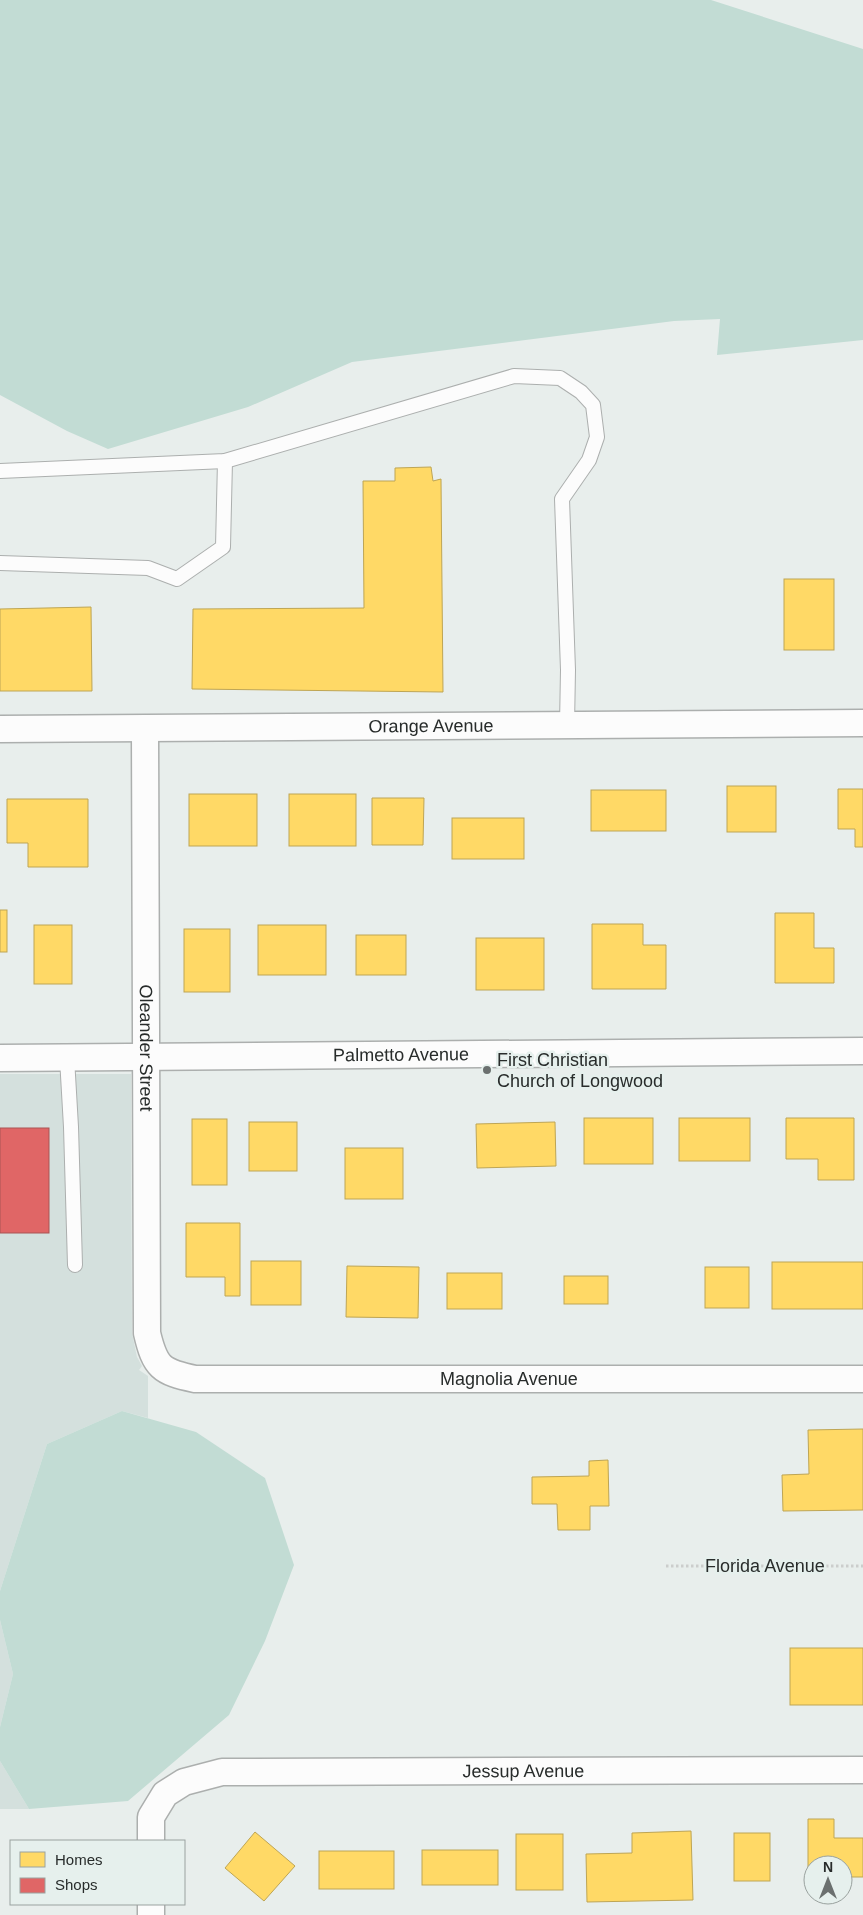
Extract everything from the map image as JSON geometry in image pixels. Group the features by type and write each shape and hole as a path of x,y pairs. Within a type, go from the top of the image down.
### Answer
{"street":[{"name":"Orange Avenue","path":"0,729 863,723"},
{"name":"Oleander Street","path":"145,729 147,1333 152,1352 159,1365"},
{"name":"Palmetto Avenue","path":"0,1058 863,1051"},
{"name":"Magnolia Avenue","path":"159,1365 173,1374 195,1379 863,1378"},
{"name":"Jessup Avenue","path":"151,1840 151,1817 165,1794 184,1782 222,1772 863,1770"}],"lane":[{"path":"0,471 225,461 514,376 560,378 581,392 593,405 597,437 589,460 562,499 568,670 567,725"},
{"path":"0,564 148,568 177,579 223,547 225,461"},
{"path":"67,1058 75,1265"}],"path":[{"name":"Florida Avenue","path":"666,1566 863,1566"}],"shaded area":[{"path":"0,1074 131,1074 132,1333 137,1357 142,1366 139,1370 148,1376 148,1418 122,1411 47,1444 0,1591"},
{"path":"0,1620 13,1674 0,1727"},
{"path":"0,1761 29,1809 0,1809"}],"green space":[{"path":"0,0 711,0 863,49 863,340 717,355 720,319 674,321 352,362 248,407 108,449 67,431 0,395"},
{"path":"122,1411 196,1432 265,1478 294,1565 265,1641 229,1715 128,1801 29,1809 0,1761 0,1727 13,1674 0,1620 0,1591 47,1444"}],"building: Homes":[{"path":"431,467 433,481 441,479 443,692 192,689 193,609 364,608 363,481 395,481 395,468"},
{"path":"784,579 834,579 834,650 784,650"},
{"path":"91,607 92,691 0,691 0,609"},
{"path":"727,786 776,786 776,832 727,832"},
{"path":"838,789 863,789 863,847 855,847 855,829 838,829"},
{"path":"591,790 666,790 666,831 591,831"},
{"path":"189,794 257,794 257,846 189,846"},
{"path":"289,794 356,794 356,846 289,846"},
{"path":"372,798 424,798 423,845 372,845"},
{"path":"7,799 88,799 88,867 28,867 28,843 7,843"},
{"path":"452,818 524,818 524,859 452,859"},
{"path":"0,910 7,910 7,952 0,952"},
{"path":"775,913 814,913 814,948 834,948 834,983 775,983"},
{"path":"592,924 643,924 643,945 666,945 666,989 592,989"},
{"path":"34,925 72,925 72,984 34,984"},
{"path":"258,925 326,925 326,975 258,975"},
{"path":"184,929 230,929 230,992 184,992"},
{"path":"356,935 406,935 406,975 356,975"},
{"path":"476,938 544,938 544,990 476,990"},
{"path":"584,1118 653,1118 653,1164 584,1164"},
{"path":"679,1118 750,1118 750,1161 679,1161"},
{"path":"786,1118 854,1118 854,1180 818,1180 818,1159 786,1159"},
{"path":"192,1119 227,1119 227,1185 192,1185"},
{"path":"249,1122 297,1122 297,1171 249,1171"},
{"path":"555,1122 556,1166 477,1168 476,1124"},
{"path":"345,1148 403,1148 403,1199 345,1199"},
{"path":"186,1223 240,1223 240,1296 225,1296 225,1277 186,1277"},
{"path":"251,1261 301,1261 301,1305 251,1305"},
{"path":"772,1262 863,1262 863,1309 772,1309"},
{"path":"347,1266 419,1267 418,1318 346,1317"},
{"path":"705,1267 749,1267 749,1308 705,1308"},
{"path":"447,1273 502,1273 502,1309 447,1309"},
{"path":"564,1276 608,1276 608,1304 564,1304"},
{"path":"863,1429 863,1510 783,1511 782,1475 809,1474 808,1430"},
{"path":"608,1460 609,1506 590,1506 590,1530 558,1530 557,1504 532,1504 532,1477 589,1476 589,1461"},
{"path":"790,1648 863,1648 863,1705 790,1705"},
{"path":"808,1819 834,1819 834,1838 863,1838 863,1877 853,1877 853,1855 808,1855"},
{"path":"691,1831 693,1900 587,1902 586,1854 632,1853 632,1833"},
{"path":"255,1832 295,1866 264,1901 225,1868"},
{"path":"734,1833 770,1833 770,1881 734,1881"},
{"path":"516,1834 563,1834 563,1890 516,1890"},
{"path":"422,1850 498,1850 498,1885 422,1885"},
{"path":"319,1851 394,1851 394,1889 319,1889"}],"building: Shops":[{"path":"0,1128 49,1128 49,1233 0,1233"}],"place":[{"name":"First Christian Church of Longwood","path":"487,1070"}]}
